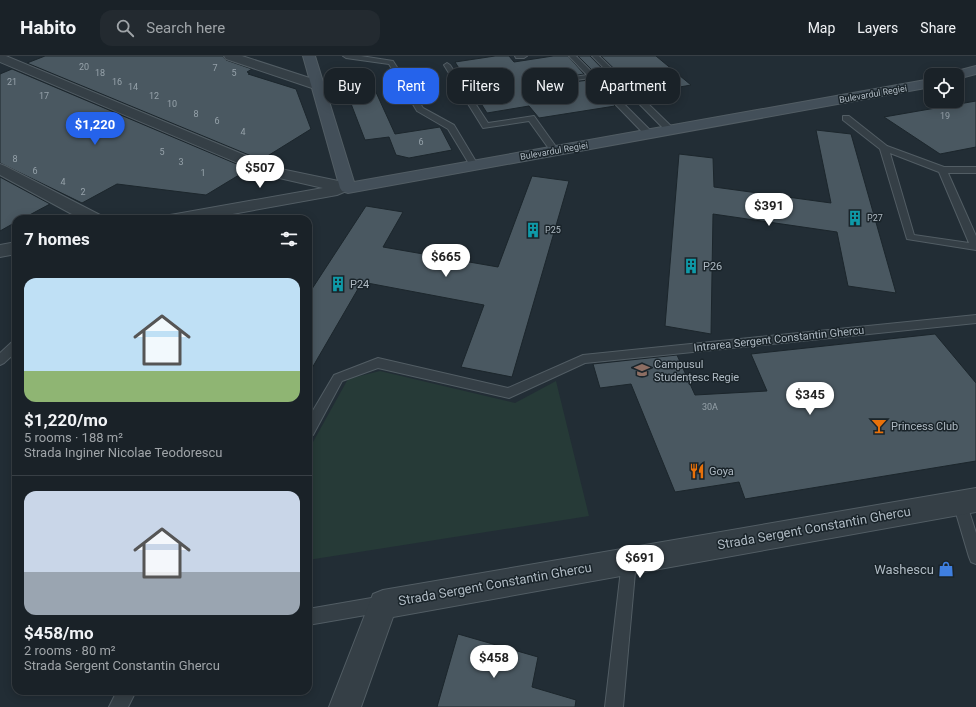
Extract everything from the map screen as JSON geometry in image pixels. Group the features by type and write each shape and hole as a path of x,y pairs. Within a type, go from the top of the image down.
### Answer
{"street":[{"path":"23,56 238,143"},
{"path":"230,56 317,85"},
{"path":"309,56 348,188"},
{"path":"0,58 272,172 348,188"},
{"path":"964,76 975,77"},
{"path":"964,79 975,77"},
{"name":"Bulevardul Regiei","path":"198,215 924,84"},
{"path":"282,161 348,188"},
{"path":"0,169 86,215"},
{"path":"0,251 12,249"},
{"name":"Strada Sergent Constantin Ghercu","path":"345,707 383,604 968,501"}],"lane":[{"path":"346,56 391,62 420,109 451,127 474,165"},
{"path":"572,56 586,70"},
{"path":"595,56 670,130"},
{"path":"447,65 486,126 531,118 555,151"},
{"path":"620,104 649,134"},
{"path":"846,118 884,148 943,170 976,170"},
{"path":"884,148 910,237 976,247 943,170"},
{"name":"Intrarea Sergent Constantin Ghercu","path":"312,424 338,378 378,362 509,393 583,359 976,320"},
{"path":"0,360 12,349"},
{"path":"968,501 976,557"},
{"path":"614,707 629,560"},
{"path":"312,616 383,604"},
{"path":"118,707 125,695"}],"green space":[{"path":"380,371 515,403 556,381 589,516 312,559 312,444 348,379"}],"building":[{"path":"45,56 223,56 226,60 252,69 247,72 250,73 248,74 296,89 311,129 261,160 27,63"},
{"path":"495,56 509,56 514,62 553,56 568,56 584,74 578,75 578,68 522,68 522,104 578,104 578,81 586,80 586,104 613,104 615,106 539,118 529,106 487,113 481,104 514,104 514,68 459,68 455,62"},
{"path":"578,56 590,56 602,68 590,68"},
{"path":"601,56 656,56 670,68 613,68"},
{"path":"12,69 246,168 237,174 239,175 206,195 117,184 82,203 0,163 0,74"},
{"path":"680,76 691,85 680,87"},
{"path":"375,90 395,134 440,127 452,150 409,158 396,155 389,137 365,140 351,104 375,104"},
{"path":"976,101 976,147 940,154 884,117 936,108 964,108 964,103"},
{"path":"816,130 851,134 896,293 848,286 837,232 713,214 711,334 665,326 679,154 713,158 714,187 831,203"},
{"path":"532,176 569,181 512,377 461,367 484,305 362,282 312,368 312,289 366,206 403,212 383,247 498,267"},
{"path":"0,177 50,204 29,215 12,215 12,224 0,231"},
{"name":"Princess Club","path":"935,334 976,383 976,461 745,499 739,482 675,492 631,384 600,388 593,364 677,355 695,395 767,391 751,354"},
{"path":"458,634 538,657 532,687 576,700 575,707 437,707"}],"place":[{"name":"P27","path":"855,218"},
{"name":"P25","path":"533,230"},
{"name":"P26","path":"691,266"},
{"name":"P24","path":"338,284"},
{"name":"Campusul Studențesc Regie","path":"642,370"},
{"name":"Princess Club","path":"879,426"},
{"name":"Goya","path":"697,471"},
{"name":"Washescu","path":"946,569"}]}
